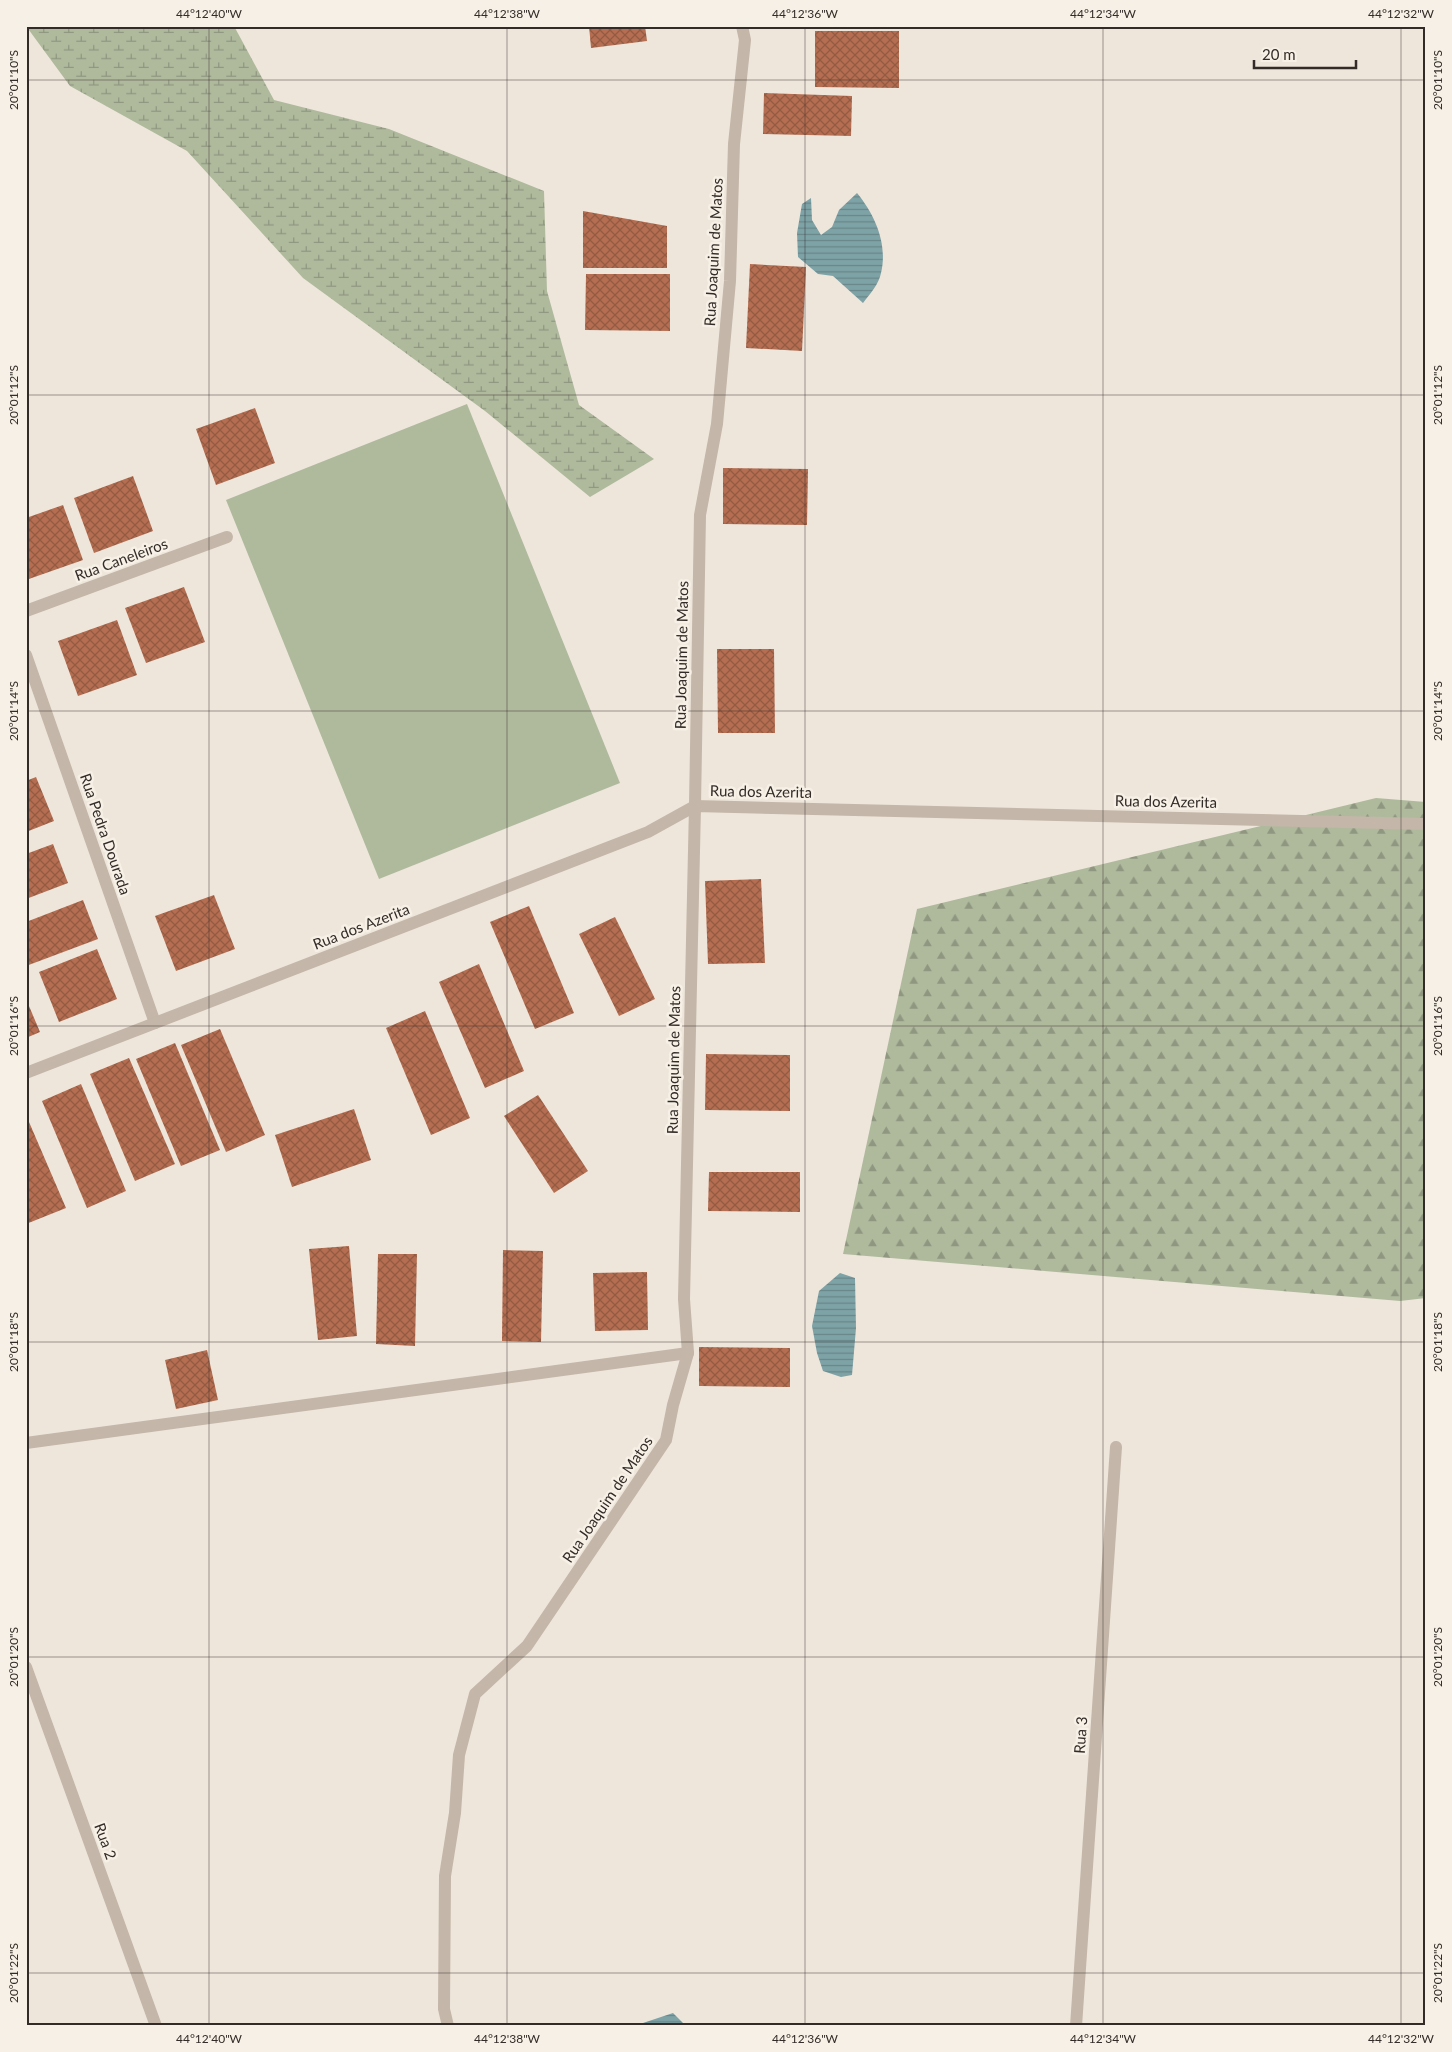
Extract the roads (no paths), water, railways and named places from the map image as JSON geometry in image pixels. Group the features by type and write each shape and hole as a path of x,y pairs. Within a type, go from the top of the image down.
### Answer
{"street":[{"name":"Rua Joaquim de Matos","path":"448,2026 444,2010 445,1876 456,1813 459,1755 475,1694 527,1646 666,1440 673,1405 688,1353 684,1299 700,515 717,424 728,300 734,144 745,40 742,26"},
{"name":"Rua Caneleiros","path":"26,611 227,537"},
{"name":"Rua Pedra Dourada","path":"26,655 155,1023"},
{"name":"Rua dos Azerita","path":"26,1073 648,832 695,806 1426,824"},
{"path":"26,1443 688,1353"},
{"name":"Rua 3","path":"1076,2026 1116,1447"},
{"name":"Rua 2","path":"26,1667 156,2026"}],"water":[{"path":"857,193 874,220 883,251 880,277 874,289 863,303 833,276 818,274 798,257 797,233 802,204 811,198 812,220 821,235 832,227 839,210"},
{"path":"840,1273 855,1278 856,1328 852,1375 841,1377 823,1371 817,1353 812,1326 819,1291"},
{"path":"673,2013 686,2026 634,2026"}]}
